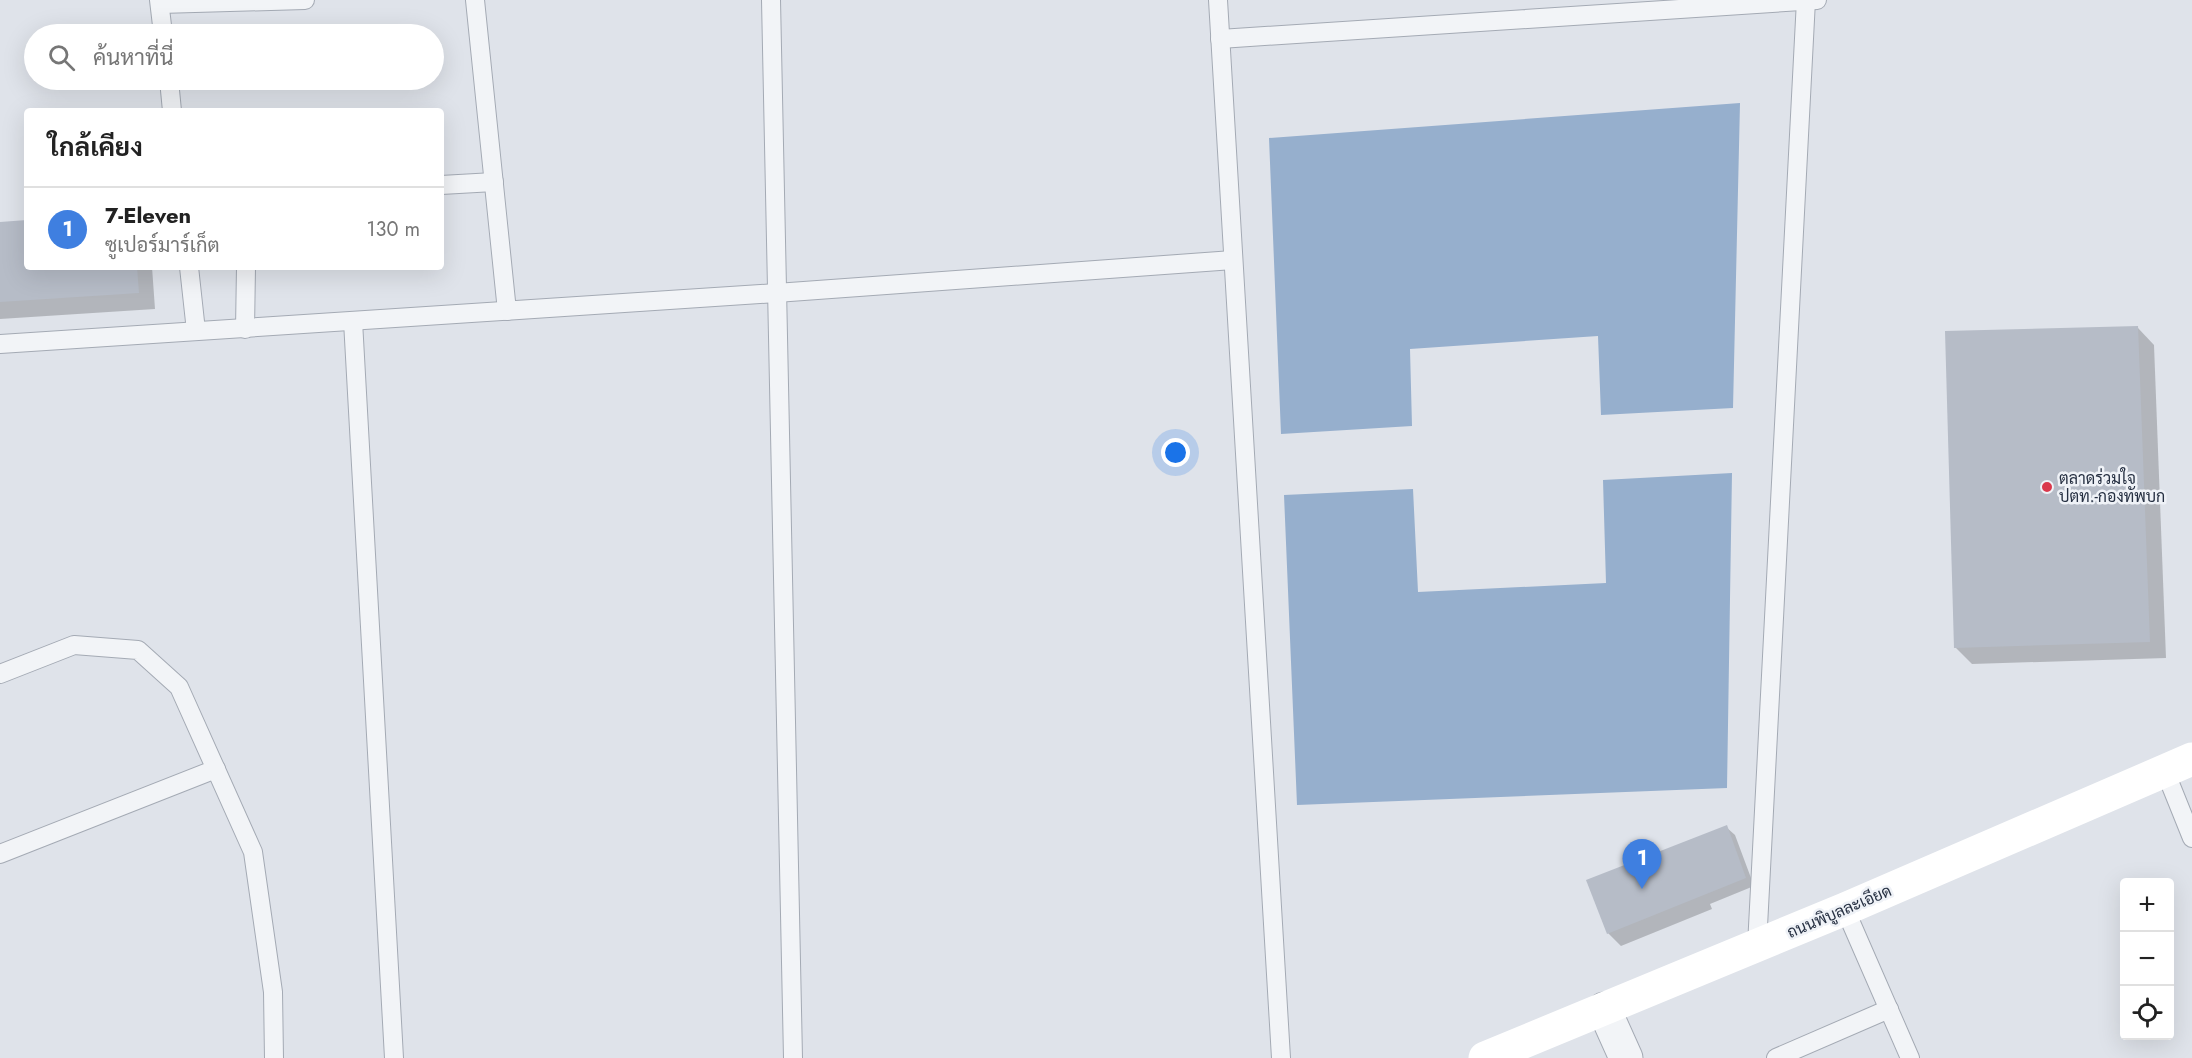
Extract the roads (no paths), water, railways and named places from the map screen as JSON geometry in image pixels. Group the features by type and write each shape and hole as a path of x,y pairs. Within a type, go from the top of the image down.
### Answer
{"street":[{"name":"ถนนพิบูลละเอียด","path":"1485,1058 1845,909 2178,765"},
{"path":"1604,1009 1626,1058"}],"lane":[{"path":"162,24 159,2 305,0"},
{"path":"475,0 507,311"},
{"path":"771,0 793,1058"},
{"path":"1218,0 1281,1058"},
{"path":"1757,946 1806,0"},
{"path":"1220,39 1817,0"},
{"path":"170,90 172,108"},
{"path":"444,185 494,182"},
{"path":"0,344 776,293 1233,260"},
{"path":"189,270 196,332"},
{"path":"245,328 246,270"},
{"path":"353,321 394,1058"},
{"path":"0,674 74,645 138,650 179,687 253,852 273,992 274,1058"},
{"path":"2178,765 2192,838"},
{"path":"0,854 216,769"},
{"path":"1845,909 1910,1058"},
{"path":"1776,1058 1889,1009"}],"water":[{"path":"1740,103 1733,408 1601,415 1598,336 1410,349 1412,426 1281,434 1269,138"},
{"path":"1732,473 1727,788 1297,805 1284,495 1413,489 1418,592 1606,583 1603,480"}],"place":[{"name":"ตลาดร่วมใจ ปตท.-กองทัพบก","path":"2047,487"},
{"name":"7-Eleven","path":"1642,889"}]}
